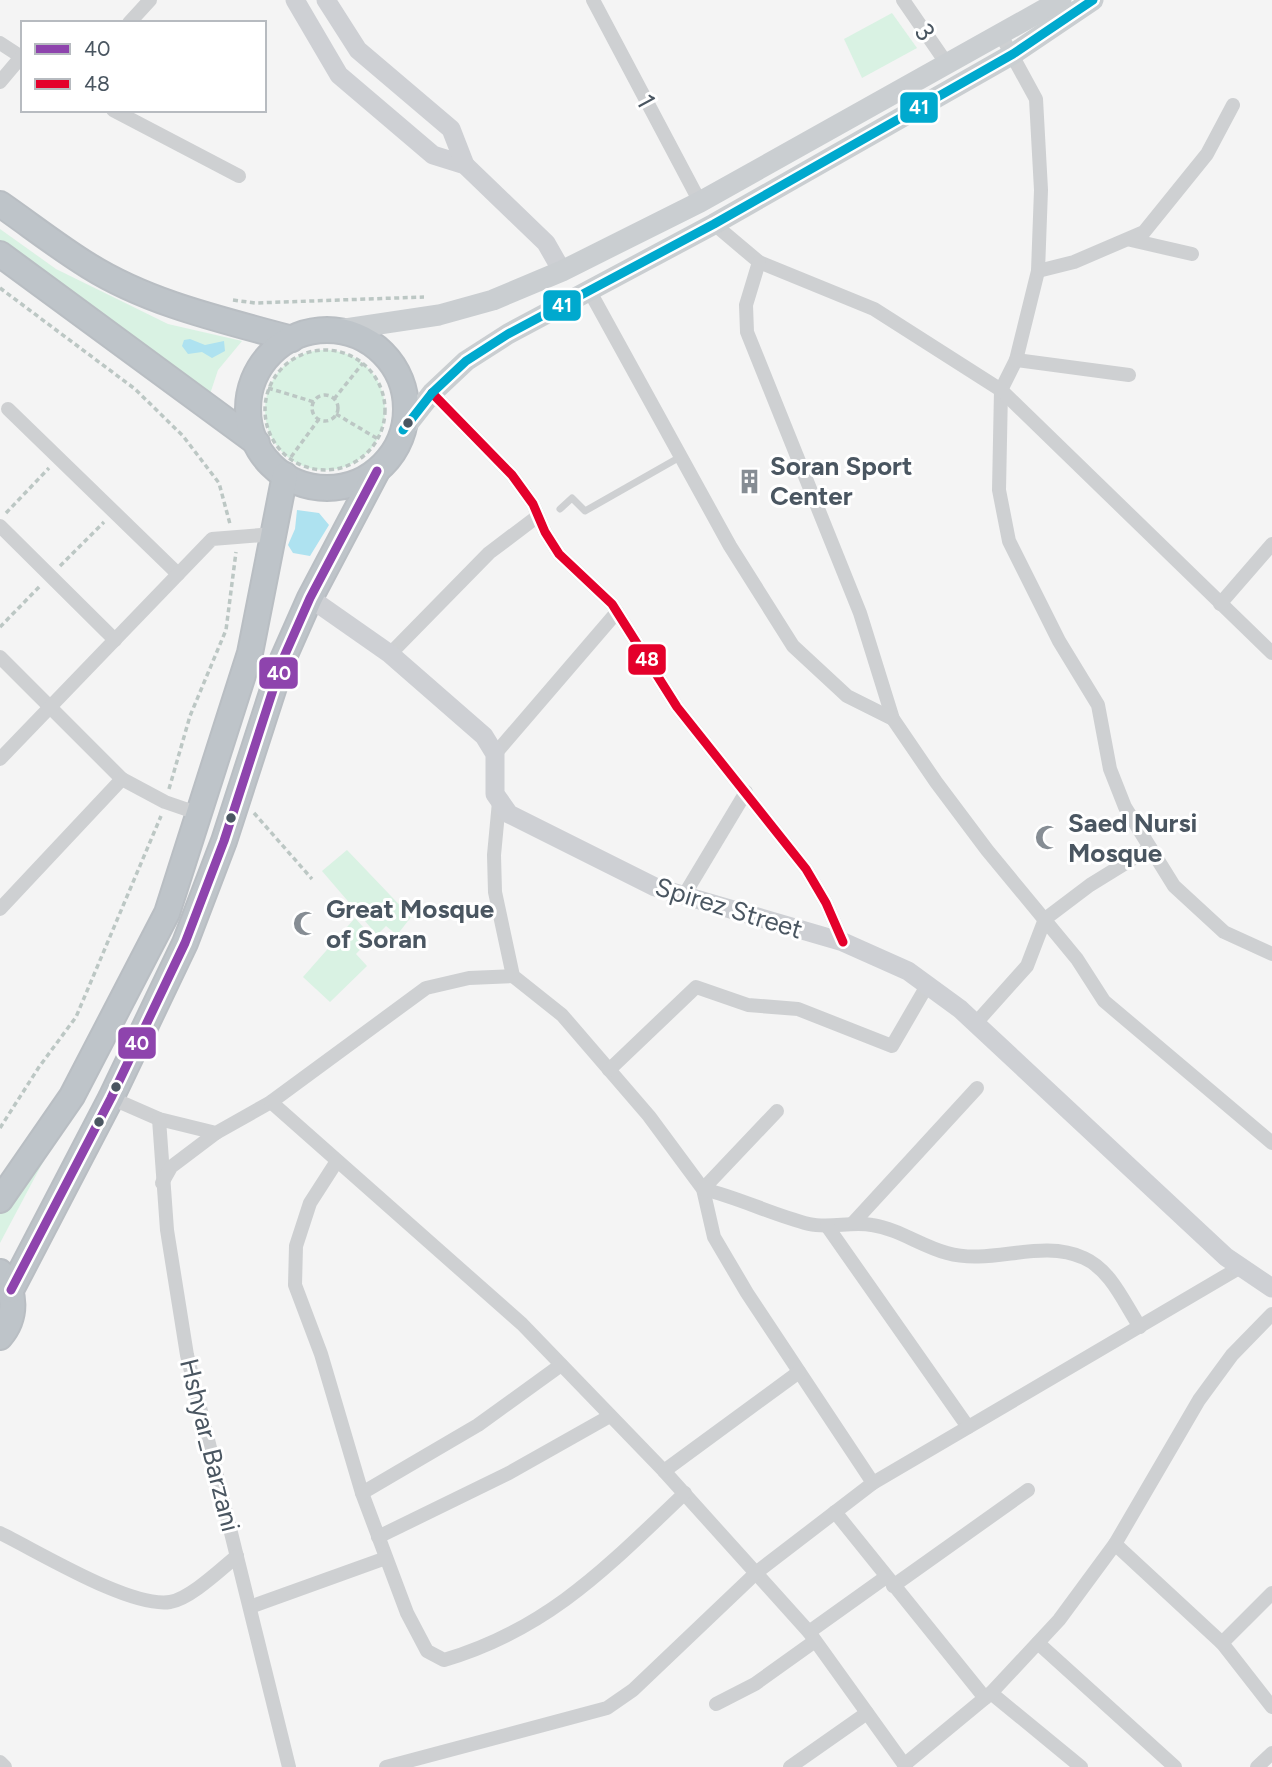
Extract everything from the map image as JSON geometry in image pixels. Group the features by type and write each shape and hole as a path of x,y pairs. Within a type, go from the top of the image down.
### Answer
{"highway":[{"path":"0,204 90,267 140,291 182,309 292,339"},
{"path":"3,263 257,443"},
{"path":"0,1337 13,1312 6,1281 111,1098 185,943 224,841 283,659 310,598 377,471 393,452 403,430 405,396 391,363 365,340 332,331 292,339 271,354 252,386 248,411 257,443 270,463 287,467 307,485 332,488 356,483 377,471"},
{"path":"0,1200 72,1097 167,913 250,653 287,467"}],"main road":[{"path":"295,0 339,75 433,155 465,165"},
{"path":"326,0 358,50 450,129 465,165 546,243 562,271"},
{"path":"332,331 439,314 493,300 562,271 700,202 1061,0"},
{"path":"403,430 432,393 466,361 508,334 714,223 1013,54 1093,0"},
{"path":"310,598 390,654 484,736 495,754 494,784 499,802"},
{"name":"Spirez Street","path":"499,802 509,814 628,875 683,898 844,942 887,960 928,984 975,1024 1239,1268 1272,1288"}],"street":[{"path":"131,21 150,0"},
{"name":"1","path":"593,0 700,202"},
{"name":"3","path":"903,0 947,64"},
{"path":"1001,35 1036,99 1041,190 1038,271 1016,360 1001,390 999,490 1009,541 1059,641 1098,705 1110,769 1125,807 1174,886 1224,932 1272,954"},
{"path":"0,43 21,56"},
{"path":"0,82 21,58"},
{"path":"1038,271 1074,262 1131,240 1144,232 1207,154 1233,105"},
{"path":"117,112 239,176"},
{"path":"714,223 760,262 874,309 1001,390 1272,653"},
{"path":"1131,240 1192,254"},
{"path":"760,262 746,306 747,332 855,601 880,669 893,719 979,840 1077,959 1104,1001 1272,1143"},
{"path":"589,290 745,572 793,646 847,696 893,719"},
{"path":"1016,360 1129,375"},
{"path":"432,393 512,475 559,554 617,612 677,707 806,869 844,942"},
{"path":"8,408 178,575"},
{"path":"390,654 489,553 538,516"},
{"path":"0,526 115,640"},
{"path":"0,759 212,539 274,534"},
{"path":"1220,604 1272,544"},
{"path":"495,754 617,612"},
{"path":"0,657 122,779 165,802 200,814"},
{"path":"0,909 122,779"},
{"path":"683,898 746,792"},
{"path":"499,802 494,855 495,892 513,976 562,1015 649,1116 703,1189 714,1237 873,1483"},
{"path":"975,1024 1027,966 1045,919 1090,885 1150,848"},
{"path":"162,1184 171,1167 191,1149 271,1102 426,988 469,978 513,976"},
{"path":"609,1070 695,987 748,1005 798,1009 892,1046 928,984"},
{"path":"853,1223 977,1088"},
{"path":"111,1098 159,1119 216,1133"},
{"path":"271,1102 522,1324 685,1493 812,1637 900,1764 988,1695 1059,1620 1115,1544 1199,1400 1232,1354 1272,1314"},
{"path":"703,1189 777,1111"},
{"name":"Hshyar_Barzani","path":"159,1119 162,1184 187,1355 289,1767"},
{"path":"337,1161 310,1203 296,1246 295,1285 321,1354 362,1493 407,1613 427,1651 444,1660 506,1638 547,1614 584,1587 685,1493"},
{"path":"703,1189 742,1199 811,1225 874,1225 908,1235 947,1253 977,1257 1066,1251 1086,1259 1105,1272 1140,1327"},
{"path":"827,1226 968,1427"},
{"path":"386,1767 607,1708 633,1690 757,1572 873,1483 1239,1268"},
{"path":"362,1493 478,1424 561,1365"},
{"path":"664,1471 799,1372"},
{"path":"378,1537 509,1473 610,1416"},
{"path":"716,1704 755,1684 812,1637 889,1581 1028,1490"},
{"path":"835,1512 889,1581 988,1695 1081,1767"},
{"path":"0,1533 136,1600 171,1602 197,1587 237,1556"},
{"path":"1115,1544 1222,1643 1272,1707"},
{"path":"250,1606 386,1558"},
{"path":"1222,1643 1272,1593"},
{"path":"1038,1643 1175,1767"},
{"path":"790,1767 867,1713"},
{"path":"1257,1767 1272,1753"},
{"path":"0,1762 5,1767"}],"lane":[{"path":"560,509 572,498 585,511 680,457"}],"path":[{"path":"0,288 135,389 183,436 219,483 237,548 226,630 190,716 165,802 118,922 76,1017 39,1067 0,1128"},
{"path":"231,300 255,303 428,296"},
{"path":"333,350 363,363 377,379 383,393 384,419 378,439 364,456 342,467 287,467 271,439 264,402 268,388 280,368 309,351 333,350"},
{"path":"334,399 363,363"},
{"path":"268,388 314,402"},
{"path":"319,419 313,410 314,402 323,395 334,399"},
{"path":"334,399 337,414 378,439"},
{"path":"319,419 331,419 337,414"},
{"path":"287,467 319,419"},
{"path":"0,519 58,458"},
{"path":"0,627 114,512"},
{"path":"249,811 260,817 312,879"}],"green space":[{"path":"892,13 917,48 862,78 844,39"},
{"path":"0,229 56,269 168,324 242,341 218,370 209,397 152,350 0,241"},
{"path":"325,350 348,354 368,367 381,387 385,410 381,433 368,453 348,466 325,470 302,466 282,453 269,433 265,410 269,387 282,367 302,354"},
{"path":"347,850 411,917 397,935 386,926 377,935 322,871"},
{"path":"355,918 372,937 356,954 367,966 330,1002 303,977"},
{"path":"60,1130 0,1243 0,1206"}],"water":[{"path":"190,339 205,345 224,341 225,351 212,358 202,352 188,354 182,346 184,340"},
{"path":"297,510 319,513 329,525 310,556 293,553 288,545 295,529"}],"transit line":[{"name":"41","path":"403,430 432,393 466,361 508,334 714,224 1013,54 1093,0"},
{"name":"48","path":"432,393 512,475 533,504 545,532 559,554 612,604 677,707 806,869 826,903 843,942"},
{"name":"40","path":"11,1290 111,1098 185,943 224,841 283,659 310,598 377,471"}],"place":[{"name":"Soran Sport Center","path":"750,481"},
{"name":"Saed Nursi Mosque","path":"1048,838"},
{"name":"Great Mosque of Soran","path":"306,924"}]}
